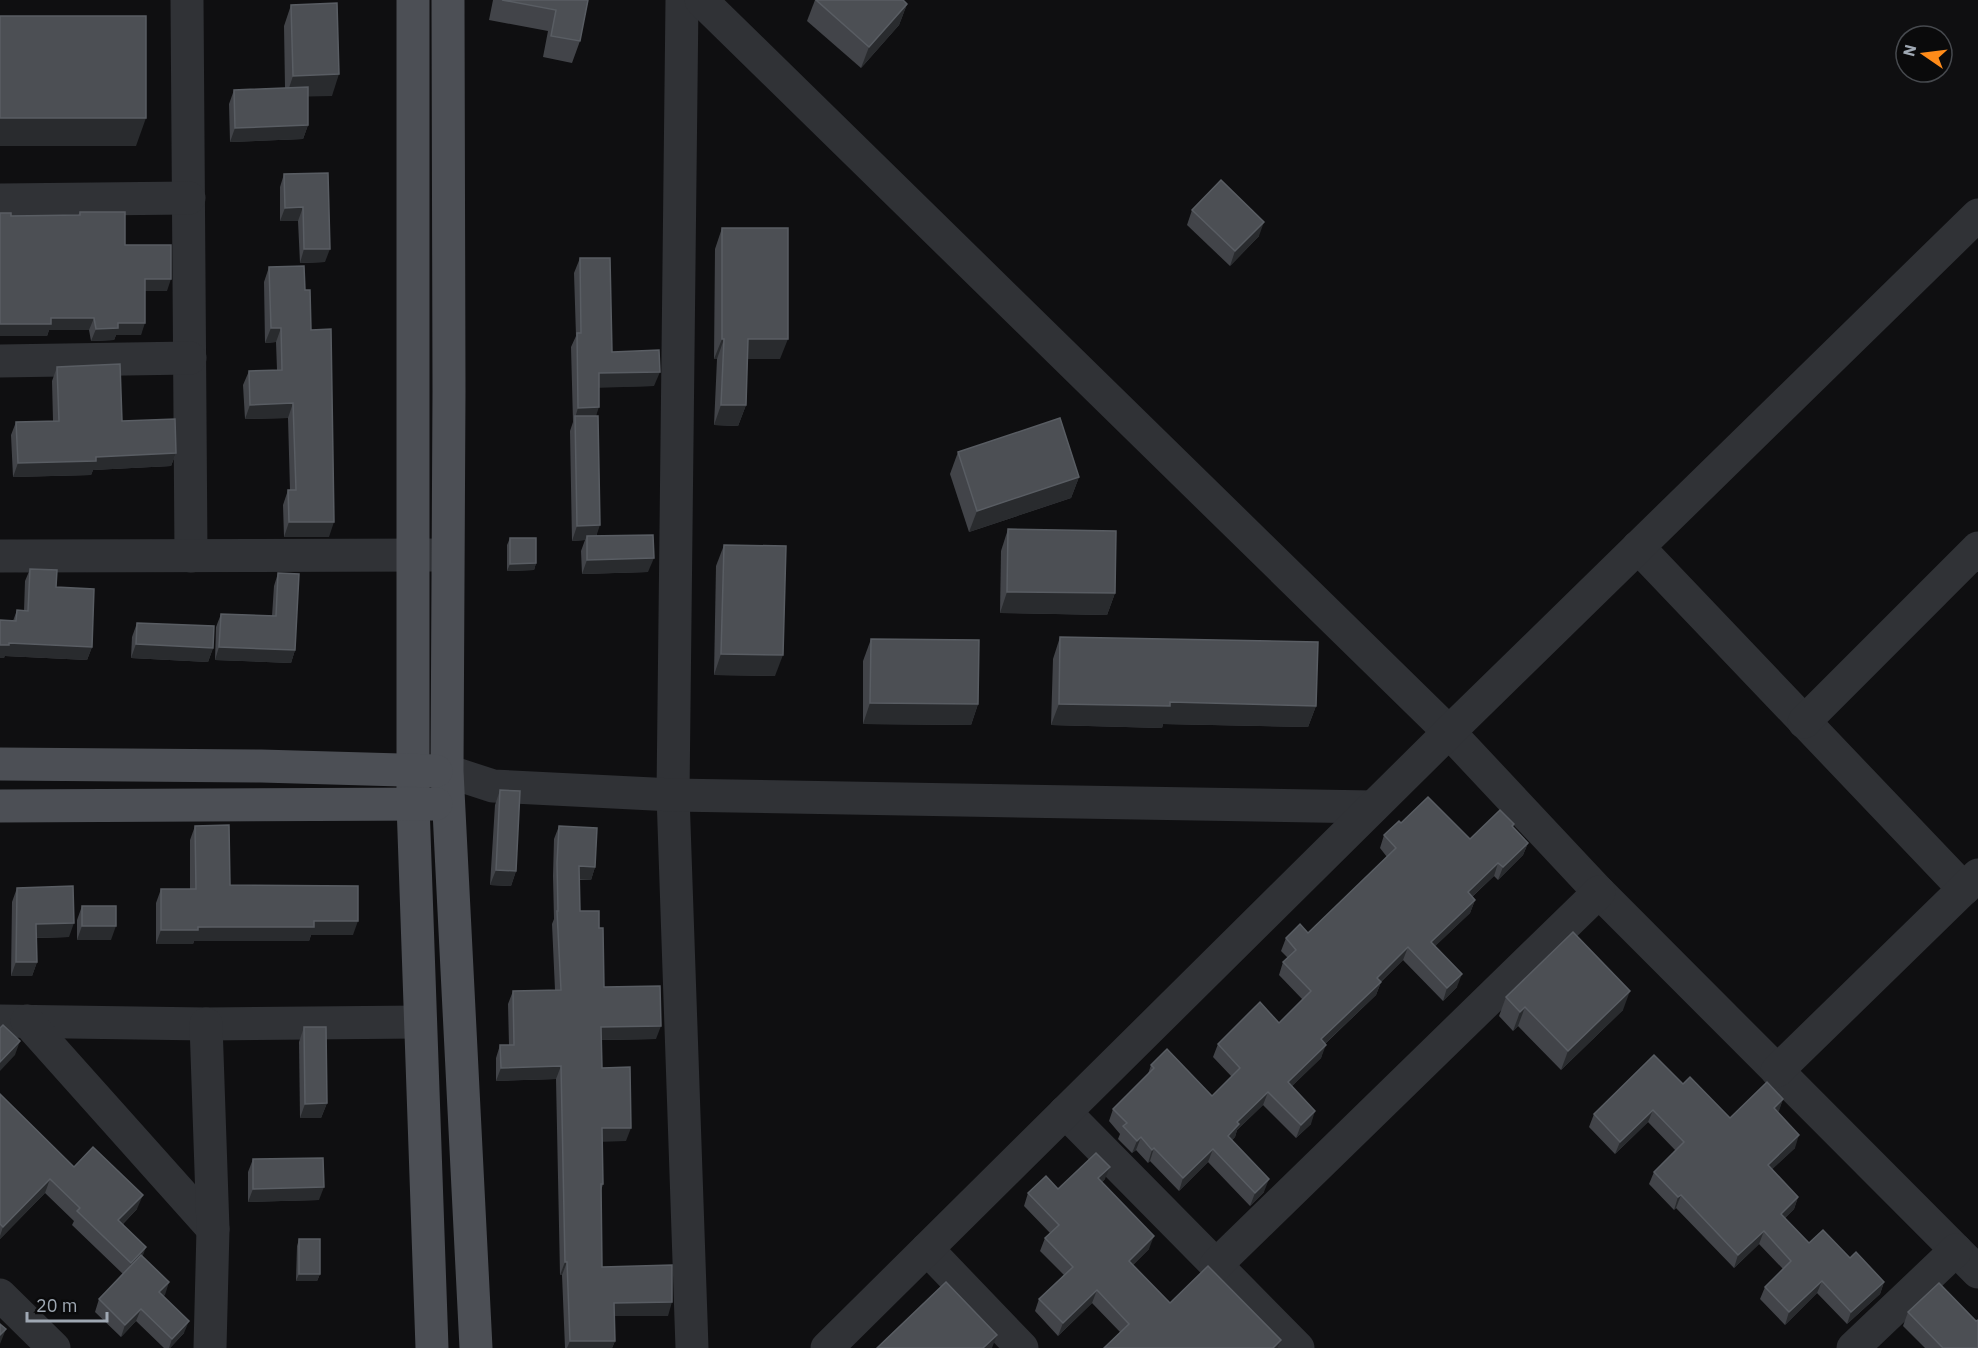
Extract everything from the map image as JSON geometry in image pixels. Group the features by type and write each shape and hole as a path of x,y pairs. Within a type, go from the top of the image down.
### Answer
{"main road":[{"path":"413,0 413,804 432,1348"},
{"path":"448,0 447,771 476,1348"},
{"path":"0,764 261,766 447,771"},
{"path":"0,806 448,805"}],"street":[{"path":"187,0 191,556"},
{"path":"682,0 673,795 692,1348"},
{"path":"701,0 1449,732 1599,892 1967,1261 1853,1348"},
{"path":"0,200 189,198"},
{"path":"827,1348 1372,807 1978,214"},
{"path":"0,361 190,358"},
{"path":"1638,547 1804,722 1971,882 1777,1071"},
{"path":"1804,722 1978,548"},
{"path":"0,556 449,555"},
{"path":"447,771 493,786 673,795 1372,807"},
{"path":"448,805 493,786"},
{"path":"1216,1265 1599,892"},
{"path":"13,1021 206,1024 420,1022"},
{"path":"13,1021 213,1229"},
{"path":"206,1024 213,1229 210,1348"},
{"path":"1065,1112 1298,1348"},
{"path":"927,1249 1022,1348"},
{"path":"0,1295 54,1348"}],"building":[{"path":"502,0 588,0 580,41 551,36 556,10"},
{"path":"816,0 903,0 907,4 869,47"},
{"path":"337,3 339,74 293,76 291,5"},
{"path":"0,16 146,16 146,118 0,118"},
{"path":"308,87 308,125 235,128 234,90"},
{"path":"328,173 330,249 304,249 303,207 285,208 284,174"},
{"path":"1221,180 1264,222 1235,251 1192,210"},
{"path":"80,212 125,212 125,245 171,245 171,279 145,279 145,323 118,323 118,328 96,329 94,318 51,318 51,324 0,324 0,213 11,213 11,216 80,215"},
{"path":"722,228 788,228 788,339 748,339 746,405 721,405 724,339 722,339"},
{"path":"580,258 610,258 612,352 659,350 660,372 599,373 599,407 578,408 577,333 581,333"},
{"path":"304,266 305,290 310,290 311,330 331,329 334,522 289,522 288,490 296,490 293,403 250,405 249,371 282,370 281,328 271,328 269,267"},
{"path":"120,364 122,421 175,419 176,453 96,457 96,461 18,463 16,422 59,421 57,367"},
{"path":"575,416 598,416 600,525 577,526"},
{"path":"1060,418 1079,477 977,511 958,452"},
{"path":"1008,529 1116,531 1115,593 1007,592"},
{"path":"653,535 654,558 587,560 587,536"},
{"path":"510,538 536,538 536,563 510,564"},
{"path":"724,545 786,546 783,655 721,654"},
{"path":"30,569 57,570 56,587 94,589 92,647 9,643 9,645 0,645 0,620 16,621 17,610 28,611"},
{"path":"278,573 299,574 295,650 219,647 221,614 276,616"},
{"path":"137,623 214,626 213,648 136,644"},
{"path":"1060,637 1318,642 1316,706 1170,702 1170,706 1059,704"},
{"path":"871,639 979,640 978,704 870,703"},
{"path":"500,790 520,791 516,871 496,870"},
{"path":"1428,797 1470,839 1500,810 1528,843 1503,867 1498,863 1468,892 1475,900 1431,942 1462,974 1447,988 1408,947 1377,978 1381,982 1321,1039 1326,1045 1288,1082 1315,1111 1301,1125 1268,1092 1237,1122 1239,1124 1228,1136 1269,1179 1255,1193 1213,1149 1183,1178 1141,1137 1137,1141 1123,1126 1127,1123 1113,1109 1154,1068 1151,1065 1167,1049 1212,1096 1240,1068 1218,1044 1260,1002 1279,1023 1311,991 1283,962 1296,950 1286,938 1300,924 1308,933 1396,848 1384,835 1399,821 1401,823"},
{"path":"229,825 230,885 358,886 358,921 314,921 314,927 198,927 198,930 161,930 161,889 196,889 195,826"},
{"path":"559,826 597,828 595,867 579,866 580,911 599,911 599,928 603,928 604,987 660,986 661,1026 601,1027 602,1068 630,1067 631,1128 602,1128 602,1267 672,1265 672,1302 614,1303 615,1341 570,1341 567,1262 565,1262 561,1066 501,1068 500,1045 514,1045 513,991 561,990 557,911"},
{"path":"73,886 74,923 36,924 37,962 16,962 17,888"},
{"path":"82,906 116,906 116,926 82,926"},
{"path":"1573,932 1630,991 1568,1051 1525,1007 1520,1012 1506,997"},
{"path":"3,1025 20,1041 0,1062 0,1028"},
{"path":"304,1027 326,1027 327,1103 305,1104"},
{"path":"1654,1055 1683,1084 1690,1077 1730,1118 1767,1082 1783,1099 1774,1108 1799,1135 1768,1165 1798,1197 1781,1214 1809,1243 1823,1230 1850,1258 1856,1252 1884,1282 1851,1312 1822,1281 1789,1312 1765,1287 1791,1261 1764,1231 1738,1255 1681,1195 1678,1197 1654,1172 1684,1142 1653,1110 1620,1142 1594,1114"},
{"path":"0,1094 74,1167 93,1147 143,1195 118,1220 146,1247 131,1263 77,1211 80,1208 50,1179 3,1227 0,1224"},
{"path":"1096,1153 1110,1167 1098,1178 1154,1236 1129,1261 1170,1303 1208,1266 1281,1340 1273,1348 1104,1348 1129,1324 1097,1290 1063,1323 1039,1299 1073,1267 1045,1238 1059,1225 1028,1193 1046,1176 1058,1189"},
{"path":"323,1158 324,1187 253,1189 253,1159"},
{"path":"299,1239 320,1239 320,1274 299,1274"},
{"path":"141,1255 169,1282 159,1292 189,1321 172,1339 141,1309 125,1325 99,1299"},
{"path":"946,1282 997,1335 983,1348 877,1348"},
{"path":"1939,1283 1976,1321 1978,1320 1978,1348 1943,1348 1908,1312"},
{"path":"0,1324 6,1329 0,1335"}]}
